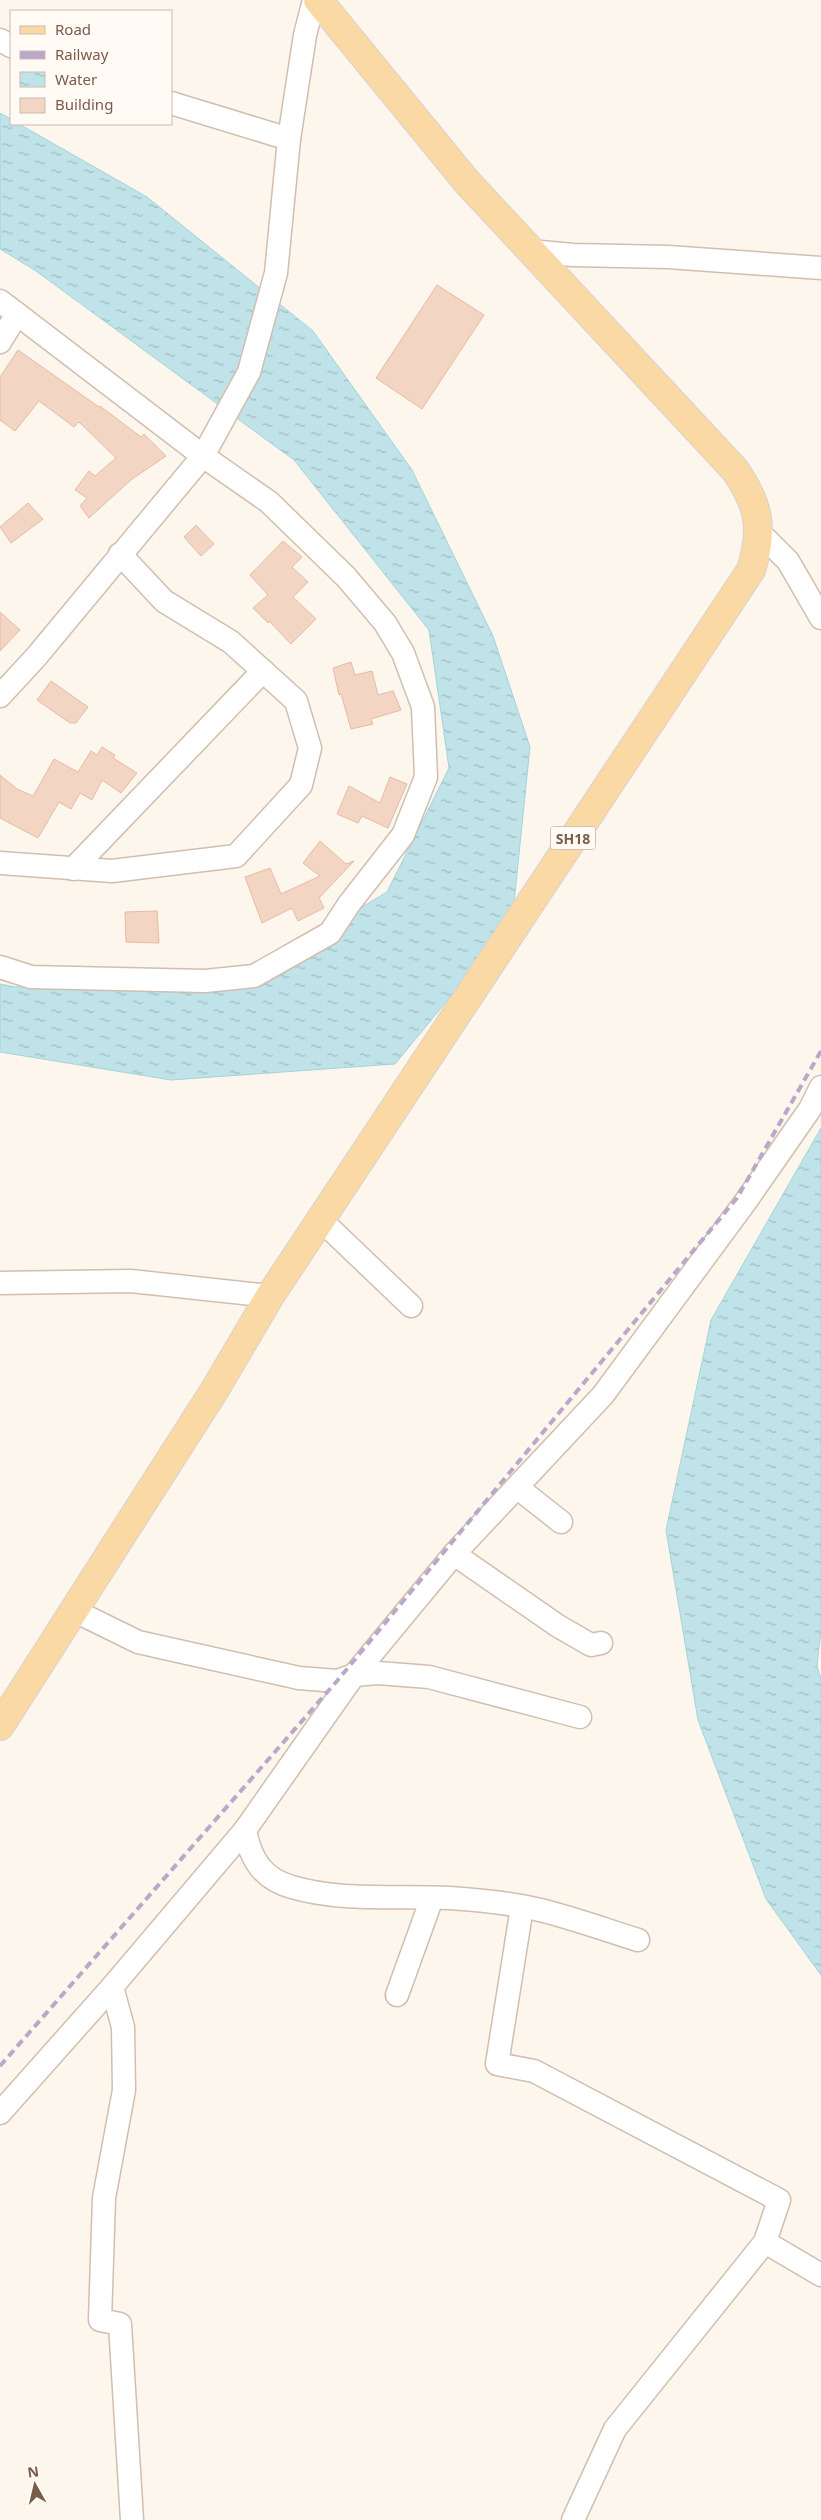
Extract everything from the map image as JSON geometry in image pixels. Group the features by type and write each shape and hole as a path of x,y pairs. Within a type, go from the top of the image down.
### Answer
{"main road":[{"name":"SH18","path":"0,1726 214,1391 270,1296 751,570 757,550 756,511 750,491 734,470 467,182 318,0"}],"street":[{"path":"0,696 36,657 203,456 248,372 276,273 289,139 305,35 314,0"},
{"path":"172,103 289,139"},
{"path":"530,251 573,255 668,257 821,268"},
{"path":"0,342 8,308 203,456 268,502 346,577 385,623 403,653 423,707 426,777 403,835 349,904 330,933 254,976 205,981 31,977 0,968"},
{"path":"758,531 788,560 821,618"},
{"path":"0,863 112,872 236,856 301,785 310,748 296,702 231,642 164,601 120,554"},
{"path":"73,869 263,671"},
{"path":"0,2113 112,1988 245,1830 354,1675 454,1554 518,1488 603,1395 746,1201 810,1109 821,1087"},
{"path":"321,1220 411,1306"},
{"path":"0,1283 131,1281 270,1296"},
{"path":"518,1488 561,1522"},
{"path":"454,1554 558,1626 590,1645 601,1643"},
{"path":"75,1611 138,1642 299,1678 337,1681 354,1675 378,1673 429,1677 580,1717"},
{"path":"245,1830 248,1849 262,1871 291,1887 333,1894 432,1898 522,1906 638,1940"},
{"path":"397,1995 432,1898"},
{"path":"522,1906 497,2064 534,2071 779,2200 765,2242 615,2428 573,2520"},
{"path":"112,1988 123,2027 124,2090 104,2198 100,2320 120,2324 132,2520"},
{"path":"765,2242 821,2275"}],"water":[{"path":"0,113 10,118 10,125 21,125 147,197 313,331 412,470 493,636 530,747 512,922 395,1064 171,1080 0,1052 0,984 15,987 251,974 387,892 449,768 429,630 294,460 36,271 0,249"},
{"path":"821,1128 821,1630 817,1666 821,1679 821,1975 766,1899 698,1720 666,1530 711,1320"}],"building":[{"path":"437,285 484,315 422,409 376,378"},
{"path":"18,350 100,406 141,437 144,434 166,456 132,479 89,518 80,506 87,498 75,490 89,471 95,476 116,458 79,422 74,427 39,401 15,431 0,420 0,377"},
{"path":"28,503 43,519 11,543 0,527"},
{"path":"196,525 214,544 201,556 184,537"},
{"path":"283,541 302,557 292,567 308,582 293,597 316,619 291,644 269,621 268,623 253,608 268,595 250,575"},
{"path":"0,612 20,630 0,651"},
{"path":"351,662 355,675 372,671 378,695 393,691 401,710 371,719 373,724 351,729 341,694 339,695 333,668"},
{"path":"51,681 88,707 76,723 70,723 37,700"},
{"path":"102,747 115,755 113,758 137,773 121,793 102,780 92,800 80,793 71,809 59,802 38,838 0,818 0,775 17,789 33,796 54,759 78,772 91,751 97,755"},
{"path":"390,777 407,784 388,828 362,816 358,823 337,814 349,786 380,803"},
{"path":"320,841 346,864 354,861 319,898 324,908 298,921 292,908 262,923 245,877 270,868 281,894 320,876 303,863"},
{"path":"157,911 159,943 126,942 125,912"}],"railway":[{"path":"0,2066 337,1681 737,1198 821,1051"}]}
